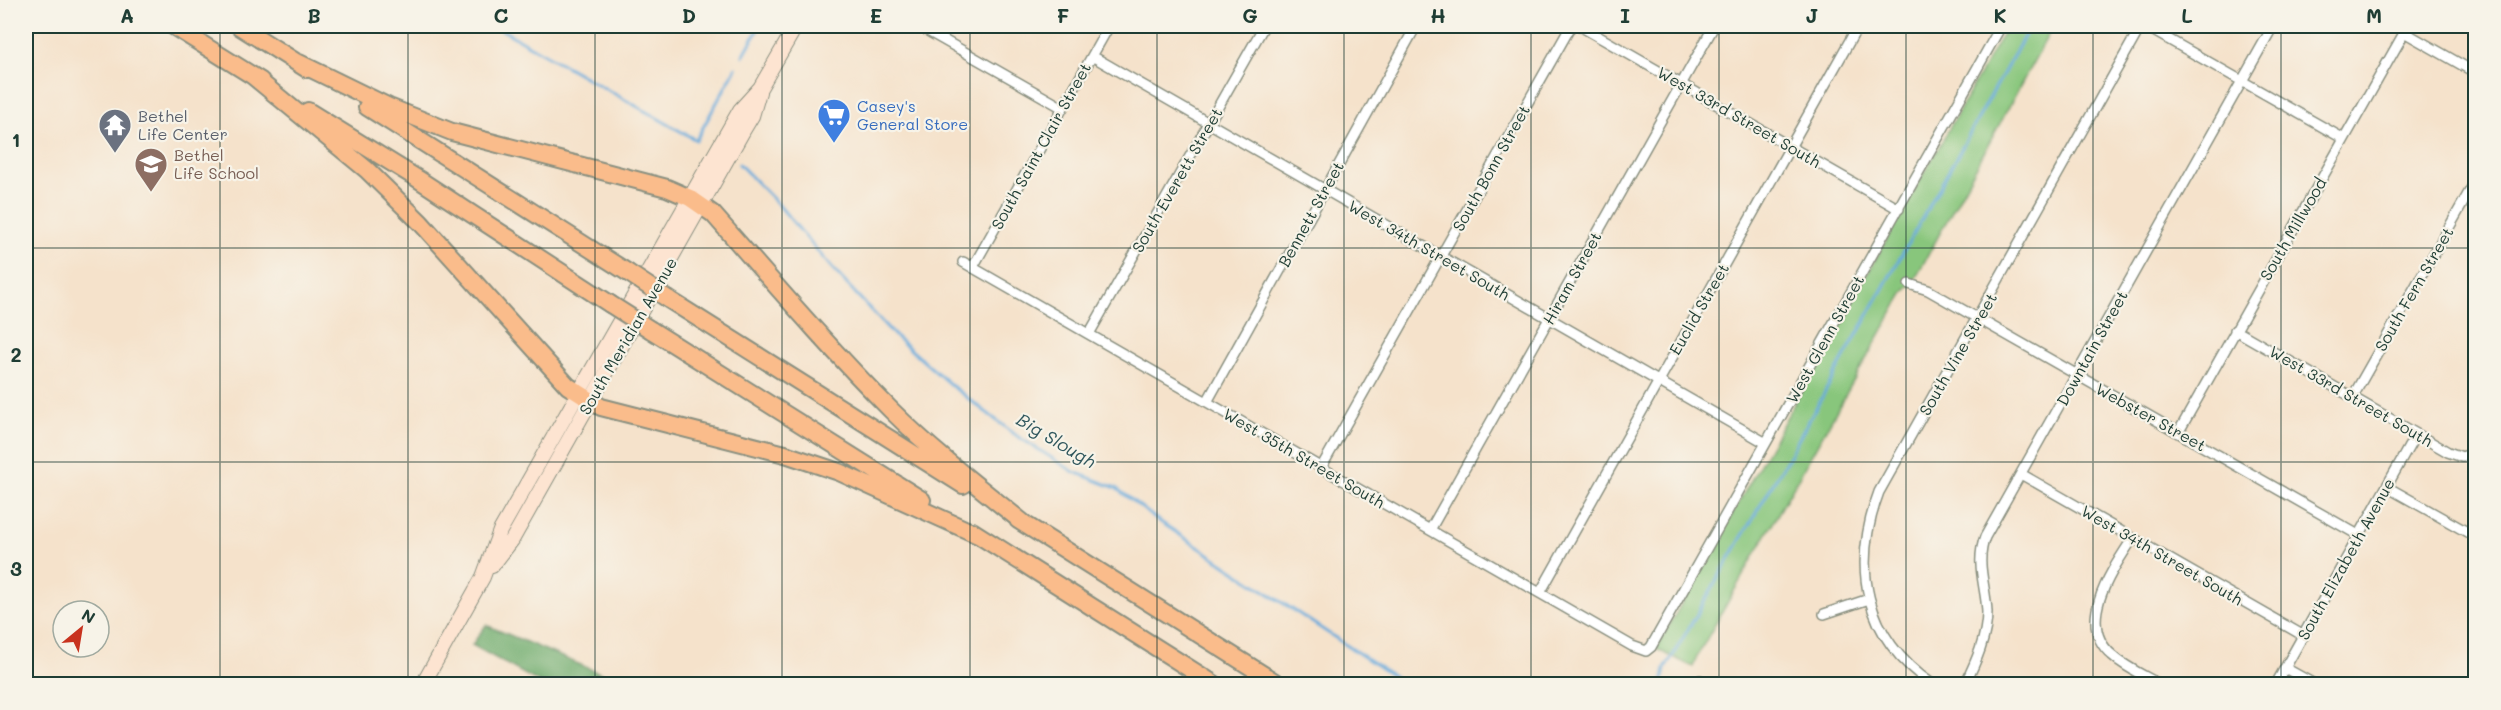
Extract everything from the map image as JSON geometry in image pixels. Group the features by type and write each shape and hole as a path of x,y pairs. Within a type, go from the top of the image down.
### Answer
{"highway":[{"path":"173,26 418,179 651,330 1215,684"},
{"path":"239,26 1278,684"},
{"path":"299,63 388,107 452,132 667,188 696,201 713,214 815,330 891,410 939,454 1026,525"},
{"path":"253,76 367,170 413,215 568,386 585,397 601,407 785,454 839,472 980,536"}],"main road":[{"name":"South Meridian Avenue","path":"423,684 483,577 512,540 585,397 696,201 740,110 760,88 796,26"}],"street":[{"path":"919,26 1062,108"},
{"name":"South Saint Clair Street","path":"973,267 1109,26"},
{"name":"South Everett Street","path":"1089,334 1264,26"},
{"name":"Bennett Street","path":"1207,402 1416,26"},
{"name":"South Bonn Street","path":"1321,468 1571,26"},
{"name":"West 33rd Street South","path":"1580,26 1899,208"},
{"name":"Hiram Street","path":"1430,530 1714,26"},
{"name":"Euclid Street","path":"1540,593 1858,26"},
{"name":"West Glenn Street","path":"1646,651 1651,647 2001,26"},
{"path":"2143,26 2344,139"},
{"name":"South Vine Street","path":"1932,684 1900,657 1881,626 1869,599 1864,574 1864,550 1869,521 1879,492 2143,26"},
{"name":"Downtain Street","path":"1965,684 1979,652 1987,617 1980,552 1992,522 2273,26"},
{"path":"2406,29 2475,73"},
{"name":"South Millwood","path":"2178,433 2406,29"},
{"name":"West 34th Street South","path":"1092,56 1766,443"},
{"name":"South Fern Street","path":"2352,398 2475,180"},
{"name":"West 35th Street South","path":"963,262 1638,650 1646,651"},
{"name":"Webster Street","path":"1909,284 1928,290 2360,536"},
{"name":"West 33rd Street South","path":"2235,330 2455,456 2472,454"},
{"name":"South Elizabeth Avenue","path":"2276,684 2416,434"},
{"name":"West 34th Street South","path":"2021,474 2304,636"},
{"path":"2387,487 2475,537"},
{"path":"2133,538 2104,589 2097,606 2095,622 2103,645 2111,655 2159,684"},
{"path":"1824,614 1869,599"},
{"path":"2285,668 2314,684"}],"green space":[{"path":"2007,26 2053,26 1915,279 1903,294 1696,658 1693,667 1656,649"},
{"path":"486,625 626,684 542,684 472,645"}],"waterway":[{"path":"495,26 696,140 736,68"},
{"path":"743,56 760,26"},
{"path":"1662,684 1665,669 1784,465 2030,26"},
{"name":"Big Slough","path":"739,164 777,203 831,267 894,335 952,386 1017,436 1074,472 1116,488 1156,519 1405,684"}],"place":[{"name":"Casey's General Store","path":"834,144"},
{"name":"Bethel Life Center","path":"115,154"},
{"name":"Bethel Life School","path":"151,193"}]}
